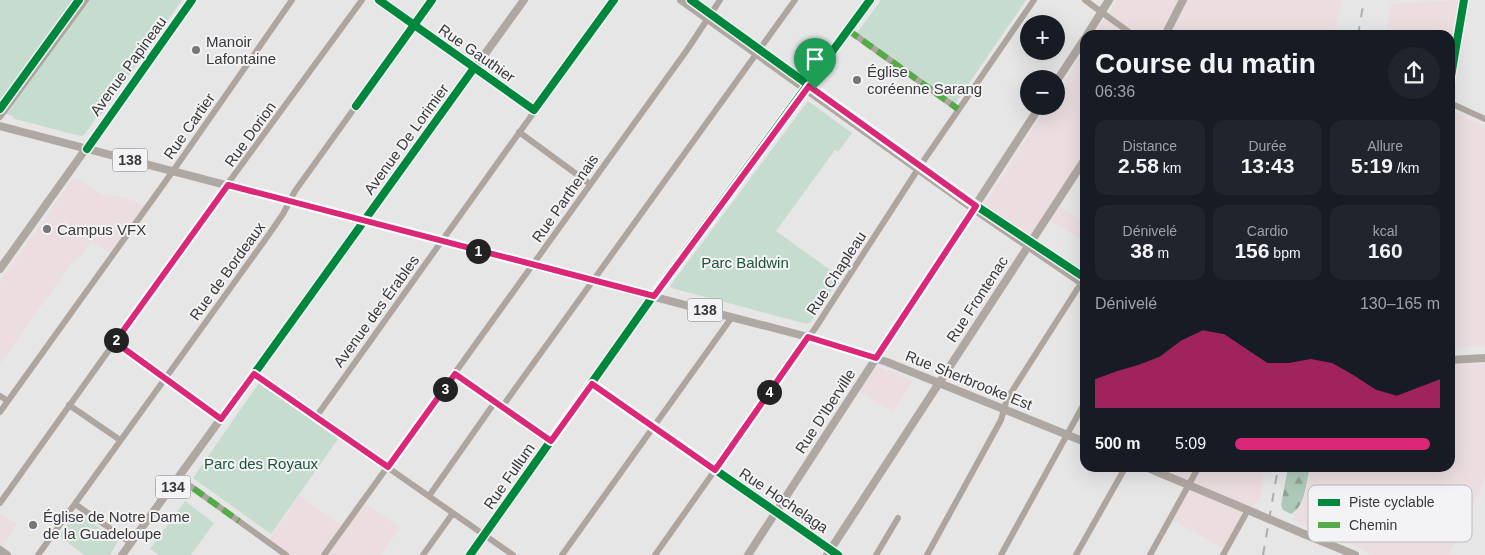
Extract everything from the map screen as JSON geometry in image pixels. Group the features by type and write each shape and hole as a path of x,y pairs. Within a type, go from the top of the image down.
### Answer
{"main road":[{"name":"Avenue Papineau","path":"0,269 192,0"},
{"name":"Avenue De Lorimier","path":"122,555 524,0"},
{"path":"681,0 974,209 1080,279"},
{"path":"1090,30 1109,0"},
{"path":"1168,30 1183,0"},
{"path":"1064,70 1080,45"},
{"name":"Rue D'Iberville","path":"748,555 1034,115"},
{"name":"Rue Sherbrooke Est","path":"0,126 808,337 876,358 1080,440"},
{"name":"Rue Frontenac","path":"829,552 1080,166"},
{"path":"1455,360 1485,358"},
{"path":"1158,472 1308,536"},
{"path":"1324,542 1356,555"},
{"path":"0,550 7,555"}],"street":[{"path":"0,117 86,0"},
{"name":"Rue Cartier","path":"0,412 174,171 292,0"},
{"name":"Rue Dorion","path":"0,503 362,0"},
{"name":"Rue Gauthier","path":"379,0 534,110"},
{"name":"Rue de Bordeaux","path":"38,555 265,240 295,191 432,0"},
{"name":"Avenue des Érables","path":"316,416 614,0"},
{"name":"Rue Parthenais","path":"324,555 455,374 720,0"},
{"path":"502,407 795,0"},
{"name":"Rue Fullum","path":"470,555 654,296 870,0"},
{"name":"Rue Chapleau","path":"655,555 808,337 958,109 1034,0"},
{"path":"1085,0 1126,30"},
{"path":"1455,53 1464,0"},
{"path":"848,30 958,109"},
{"path":"1455,105 1485,120"},
{"path":"519,132 590,184"},
{"path":"928,555 1001,420 1007,399 1080,288"},
{"path":"562,555 732,317"},
{"path":"115,342 221,419"},
{"path":"254,374 513,555"},
{"path":"455,374 551,441"},
{"name":"Rue Hochelaga","path":"592,384 776,511 829,552 838,555"},
{"path":"0,396 8,401"},
{"path":"429,496 495,402"},
{"path":"69,406 120,440"},
{"path":"1001,555 1080,411"},
{"path":"1076,555 1123,472"},
{"path":"1150,555 1196,472"},
{"path":"179,478 286,555"},
{"path":"75,504 131,543"},
{"path":"1223,555 1251,511"},
{"path":"423,555 453,513"},
{"path":"876,555 898,518"}],"shaded area":[{"path":"1117,0 1342,0 1335,30 1097,30"},
{"path":"1464,0 1455,53 1455,30 1387,30 1391,4"},
{"path":"1080,58 1080,171 1056,204 1080,220 1080,239 1044,215 1028,240 982,208 1042,115 1065,115 1065,80"},
{"path":"1455,112 1485,127 1485,346 1455,348"},
{"path":"74,177 101,195 124,197 145,206 111,254 92,241 78,259 75,258 0,364 0,282"},
{"path":"1485,364 1485,477 1472,505 1472,485 1308,485 1310,472 1455,472 1455,365"},
{"path":"876,366 913,381 892,412 860,392"},
{"path":"1158,472 1263,472 1261,499 1248,510 1226,550 1170,519 1189,484"},
{"path":"1308,486 1308,527 1292,520"},
{"path":"299,495 341,525 360,499 400,528 381,555 288,555 268,541"},
{"path":"0,513 17,524 2,545 0,544"},
{"path":"1344,542 1455,542 1449,555 1375,555"}],"green space":[{"path":"0,0 182,0 98,119 96,118 84,135 81,136 15,119 0,112"},
{"path":"881,0 1026,0 954,105 857,33"},
{"name":"Parc Baldwin","path":"808,101 852,133 838,152 835,150 776,231 840,277 811,322 807,324 671,288 670,286"},
{"name":"Parc des Royaux","path":"259,383 338,439 271,534 193,478"},
{"path":"1287,472 1309,472 1303,499 1296,510 1291,514 1283,510 1281,505"},
{"path":"185,501 214,523 191,555 159,555 150,549"},
{"path":"77,512 118,541 110,555 84,555 59,536"}],"railway":[{"path":"1359,30 1364,0"},
{"path":"1263,555 1277,472"}],"marked path":[{"path":"848,30 958,109"},
{"path":"179,478 239,521"}],"cycle path":[{"path":"0,109 79,0"},
{"path":"87,149 192,0"},
{"path":"379,0 534,110 614,0"},
{"path":"356,106 432,0"},
{"path":"691,0 969,201 1080,275"},
{"path":"470,555 653,296 870,0"},
{"path":"1455,53 1464,0"},
{"path":"254,374 474,68"},
{"path":"592,384 838,555"}],"place":[{"name":"Manoir Lafontaine","path":"196,50"},
{"name":"Église coréenne Sarang","path":"857,80"},
{"name":"Campus VFX","path":"47,229"},
{"name":"Église de Notre Dame de la Guadeloupe","path":"33,525"}],"route":[{"path":"809,86 815,89 976,206 876,358 808,337 715,470 592,384 551,441 455,374 388,467 254,374 221,419 115,342 228,185 654,296 809,86"}]}
